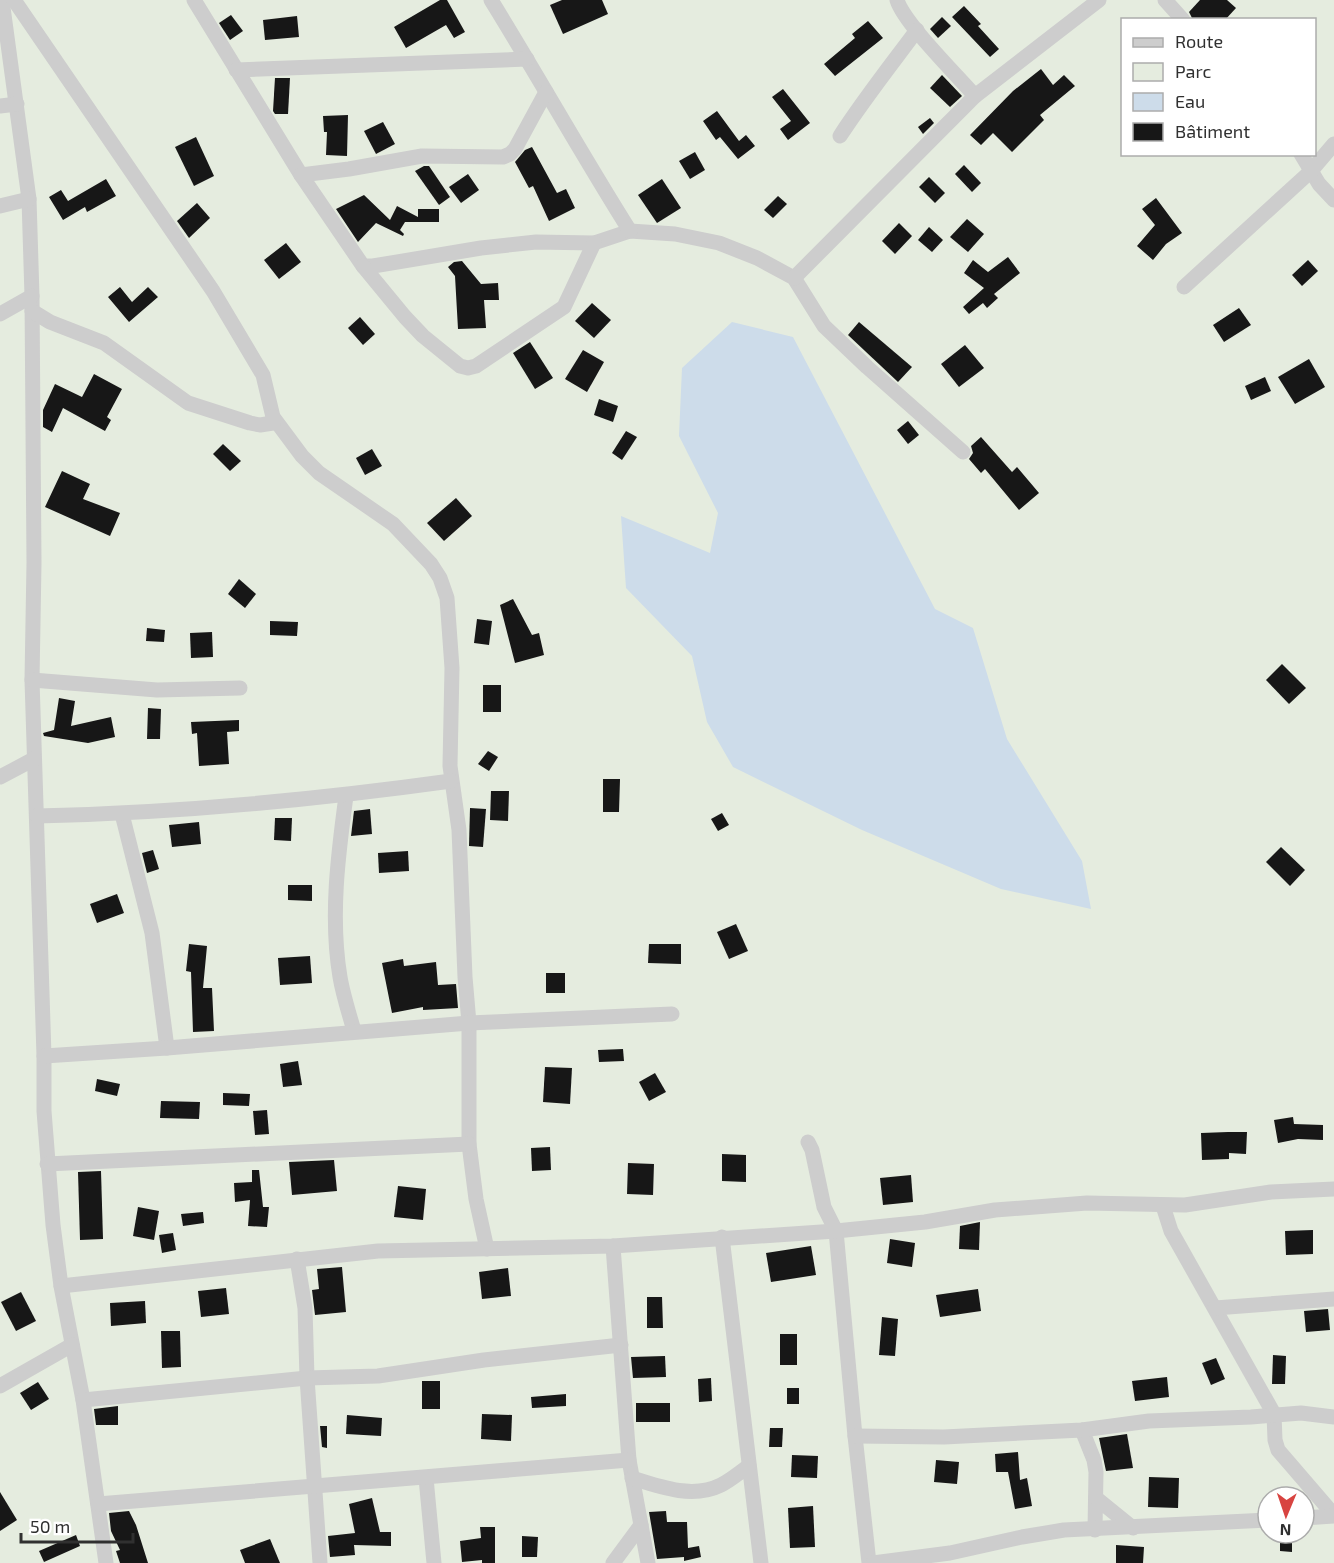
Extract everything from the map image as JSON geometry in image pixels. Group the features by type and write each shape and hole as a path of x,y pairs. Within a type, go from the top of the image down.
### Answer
{"street":[{"path":"2,0 29,199 34,563 32,680 47,1164 62,1286 82,1400 106,1563"},
{"path":"14,0 213,291 263,375 273,423 250,423 188,403 104,343 56,325 32,303"},
{"path":"194,0 301,175 347,245 405,317 423,336 460,366 468,368 476,366 564,308 594,243"},
{"path":"490,0 630,231"},
{"path":"897,0 902,12 975,96"},
{"path":"794,278 975,96 1099,0"},
{"path":"1165,0 1181,18"},
{"path":"840,135 864,99 917,30"},
{"path":"236,70 527,59"},
{"path":"301,175 422,156 503,157 515,149 546,92"},
{"path":"0,106 17,104"},
{"path":"1184,287 1310,172 1334,144"},
{"path":"1302,156 1310,172 1334,200"},
{"path":"0,206 29,199"},
{"path":"363,266 536,242 594,243 630,231 675,234 719,243 758,258 794,278 825,326 867,367 963,452"},
{"path":"0,314 32,303"},
{"path":"273,417 302,456 319,474 393,524 431,564 447,598 452,668 451,781 459,830 469,1023 469,1144 476,1199 487,1249"},
{"path":"32,680 157,690 240,688"},
{"path":"0,777 34,759"},
{"path":"37,816 122,814 346,796 451,781"},
{"path":"346,796 339,848 336,927 340,978 354,1031"},
{"path":"122,814 152,933 167,1048"},
{"path":"44,1056 469,1023 672,1014"},
{"path":"808,1142 813,1150 824,1207 836,1231 855,1436 871,1563 950,1553 1064,1530 1256,1521"},
{"path":"47,1164 469,1144"},
{"path":"62,1286 378,1251 613,1246 836,1231 925,1222 995,1210 1087,1203 1163,1206 1211,1202 1290,1190 1334,1189"},
{"path":"1163,1206 1171,1231 1274,1414 1275,1440 1278,1450 1334,1516"},
{"path":"722,1237 760,1563"},
{"path":"613,1246 629,1460 648,1563"},
{"path":"297,1259 305,1308 307,1378 320,1563"},
{"path":"1215,1308 1334,1299"},
{"path":"0,1386 72,1345"},
{"path":"82,1400 307,1378 398,1374 484,1360 621,1345"},
{"path":"855,1436 944,1437 1082,1430 1149,1421 1274,1414 1301,1413 1334,1417"},
{"path":"1082,1430 1094,1460 1095,1530"},
{"path":"98,1504 629,1460"},
{"path":"632,1478 679,1491 701,1491 722,1485 749,1466"},
{"path":"426,1478 434,1563"},
{"path":"1096,1498 1133,1528"},
{"path":"1316,1517 1334,1516"},
{"path":"613,1563 641,1525"}],"green space":[{"path":"0,0 1334,0 1334,1563 0,1563"}],"water":[{"path":"732,322 793,337 935,609 973,628 1007,739 1082,861 1091,909 1001,889 862,830 733,767 707,722 692,656 626,588 621,516 710,553 718,513 679,436 682,368"}],"building":[{"path":"440,0 447,0 465,32 454,38 446,25 406,48 394,27"},
{"path":"562,0 602,0 608,14 563,34 550,5"},
{"path":"1200,0 1227,0 1236,8 1227,18 1192,18 1189,12"},
{"path":"964,6 981,24 978,26 999,49 990,57 952,17"},
{"path":"231,15 243,31 230,40 219,23"},
{"path":"297,16 299,37 265,40 263,20"},
{"path":"942,17 951,26 938,38 930,29"},
{"path":"868,21 883,38 835,76 824,64 855,38 852,34"},
{"path":"1041,69 1053,85 1064,75 1075,86 1040,115 1044,120 1012,152 993,133 981,145 970,135 1013,91"},
{"path":"942,75 962,96 950,107 930,88"},
{"path":"275,78 290,78 288,114 275,114 273,111"},
{"path":"783,89 810,123 788,140 780,129 791,121 772,97"},
{"path":"717,111 739,141 746,135 755,146 738,159 720,137 716,140 703,121"},
{"path":"348,115 347,156 326,155 327,132 324,132 323,116"},
{"path":"930,118 934,123 923,134 918,127"},
{"path":"383,122 395,144 376,154 364,131"},
{"path":"196,137 214,176 194,186 175,147"},
{"path":"532,147 557,193 566,189 575,208 549,221 533,186 529,188 515,162 525,150"},
{"path":"695,152 705,170 690,179 679,161"},
{"path":"964,165 981,183 972,192 955,174"},
{"path":"429,166 450,197 439,205 415,171"},
{"path":"468,174 479,190 461,203 449,187"},
{"path":"929,177 945,193 935,203 919,187"},
{"path":"106,179 116,196 87,212 85,207 63,220 49,197 61,190 68,201"},
{"path":"662,179 681,208 657,223 638,195"},
{"path":"364,195 390,220 397,206 418,217 418,209 439,209 439,222 405,222 400,230 403,236 376,223 358,242 336,209"},
{"path":"778,196 787,204 773,218 764,210"},
{"path":"1156,198 1182,233 1166,244 1153,260 1137,246 1155,225 1142,209"},
{"path":"197,203 210,218 189,238 177,221"},
{"path":"967,219 984,234 968,252 950,237"},
{"path":"899,223 912,236 895,254 882,241"},
{"path":"929,227 943,240 932,252 918,240"},
{"path":"286,243 301,262 279,279 264,260"},
{"path":"1008,257 1020,273 994,294 998,298 987,308 983,303 969,314 963,307 984,288 964,273 973,260 988,272"},
{"path":"1308,260 1318,271 1302,286 1292,275"},
{"path":"462,261 481,284 498,283 499,300 484,300 486,328 458,329 455,276 448,267 454,262"},
{"path":"120,287 132,302 148,287 158,297 129,322 108,297"},
{"path":"592,303 611,320 594,338 575,321"},
{"path":"1239,308 1251,325 1224,342 1213,325"},
{"path":"360,317 375,334 363,345 348,328"},
{"path":"859,322 912,367 898,382 848,335"},
{"path":"530,342 553,378 535,389 513,353"},
{"path":"965,345 984,368 959,387 941,364"},
{"path":"583,350 604,362 587,392 565,379"},
{"path":"1309,359 1325,387 1295,404 1278,377"},
{"path":"94,374 122,389 107,417 111,420 105,431 63,408 52,432 43,427 43,410 55,384 82,397"},
{"path":"1265,377 1271,391 1251,400 1245,386"},
{"path":"599,399 618,406 613,422 594,415"},
{"path":"908,421 919,435 908,444 897,430"},
{"path":"626,431 637,437 622,460 612,453"},
{"path":"981,437 1012,472 1017,467 1039,493 1019,510 985,469 981,473 969,459 973,453 971,446"},
{"path":"223,444 241,461 230,471 213,454"},
{"path":"372,449 382,466 365,475 356,458"},
{"path":"62,471 90,484 83,499 120,513 110,536 45,507"},
{"path":"456,498 472,516 444,541 427,523"},
{"path":"239,579 256,594 245,608 228,594"},
{"path":"513,599 532,635 539,633 544,655 515,663 500,605"},
{"path":"477,619 492,621 489,645 474,643"},
{"path":"270,621 298,622 297,636 270,635"},
{"path":"147,628 165,630 164,642 146,641"},
{"path":"212,632 213,657 191,658 190,633"},
{"path":"1282,664 1306,688 1289,704 1266,680"},
{"path":"483,685 501,685 501,712 483,712"},
{"path":"59,698 75,701 71,726 111,717 115,737 88,743 44,736 43,733 54,730"},
{"path":"148,708 161,709 160,739 147,739"},
{"path":"239,720 239,731 227,732 229,764 199,766 197,733 192,734 191,722"},
{"path":"488,751 498,757 489,771 478,764"},
{"path":"603,779 620,779 619,812 603,812"},
{"path":"491,791 509,791 508,821 490,820"},
{"path":"470,808 486,809 483,847 469,846"},
{"path":"370,809 372,834 351,836 354,811"},
{"path":"722,813 729,825 718,831 711,819"},
{"path":"275,818 292,818 291,841 274,840"},
{"path":"199,822 201,844 172,847 169,825"},
{"path":"1281,847 1305,870 1290,886 1266,862"},
{"path":"153,850 159,869 147,873 142,853"},
{"path":"408,851 409,871 379,873 378,853"},
{"path":"288,885 312,885 312,901 288,900"},
{"path":"117,894 124,913 97,923 90,904"},
{"path":"736,924 748,951 729,959 717,932"},
{"path":"189,944 207,946 203,988 212,988 214,1031 193,1032 191,972 186,971"},
{"path":"649,944 681,944 681,964 648,963"},
{"path":"310,956 312,983 280,985 278,958"},
{"path":"403,959 404,966 436,962 438,985 456,984 458,1008 423,1010 423,1007 392,1013 382,963"},
{"path":"546,973 565,973 565,993 546,993"},
{"path":"623,1049 624,1061 599,1062 598,1050"},
{"path":"298,1061 302,1085 283,1087 280,1064"},
{"path":"545,1067 572,1068 570,1104 543,1102"},
{"path":"655,1073 666,1092 649,1101 639,1082"},
{"path":"97,1079 120,1084 117,1096 95,1091"},
{"path":"223,1093 250,1094 249,1106 223,1105"},
{"path":"161,1101 200,1102 199,1119 160,1118"},
{"path":"267,1110 269,1134 255,1135 253,1111"},
{"path":"1293,1117 1294,1124 1323,1125 1323,1140 1298,1139 1278,1143 1274,1120"},
{"path":"1247,1132 1246,1154 1229,1153 1229,1159 1202,1160 1201,1133"},
{"path":"550,1147 551,1170 532,1171 531,1148"},
{"path":"722,1154 746,1155 746,1182 722,1181"},
{"path":"334,1160 337,1191 292,1195 289,1162"},
{"path":"628,1163 654,1164 653,1195 627,1194"},
{"path":"252,1170 259,1170 263,1207 269,1207 267,1227 248,1226 250,1200 235,1202 234,1183 252,1182"},
{"path":"101,1171 103,1239 80,1240 78,1172"},
{"path":"911,1175 913,1202 883,1205 880,1178"},
{"path":"398,1186 426,1189 423,1220 394,1217"},
{"path":"138,1207 159,1211 154,1240 133,1236"},
{"path":"203,1212 204,1223 183,1226 181,1214"},
{"path":"980,1222 979,1250 959,1249 960,1226"},
{"path":"1313,1230 1313,1254 1286,1255 1285,1231"},
{"path":"173,1233 176,1250 162,1253 159,1235"},
{"path":"890,1239 915,1243 912,1267 887,1263"},
{"path":"811,1246 816,1275 771,1282 766,1253"},
{"path":"342,1267 346,1312 315,1315 312,1290 319,1289 317,1269"},
{"path":"508,1268 511,1296 482,1299 479,1272"},
{"path":"226,1288 229,1314 201,1317 198,1291"},
{"path":"978,1289 981,1311 940,1317 936,1295"},
{"path":"21,1292 36,1321 16,1331 1,1302"},
{"path":"647,1297 662,1297 663,1328 647,1328"},
{"path":"145,1301 146,1323 111,1326 110,1303"},
{"path":"1328,1309 1330,1330 1306,1332 1304,1311"},
{"path":"882,1317 898,1319 895,1356 879,1355"},
{"path":"161,1331 180,1331 181,1367 162,1368"},
{"path":"780,1334 797,1334 797,1365 780,1365"},
{"path":"1273,1355 1286,1356 1285,1384 1272,1384"},
{"path":"665,1356 666,1377 633,1378 631,1357"},
{"path":"1216,1358 1225,1379 1211,1385 1202,1363"},
{"path":"1167,1377 1169,1397 1135,1401 1132,1381"},
{"path":"711,1378 712,1401 699,1402 698,1379"},
{"path":"422,1381 440,1381 440,1409 422,1409"},
{"path":"38,1382 49,1399 31,1410 20,1393"},
{"path":"787,1388 799,1388 799,1404 787,1404"},
{"path":"566,1394 566,1406 532,1408 531,1397"},
{"path":"636,1403 670,1403 670,1422 636,1422"},
{"path":"118,1406 118,1425 96,1425 94,1409"},
{"path":"482,1414 512,1415 511,1441 481,1439"},
{"path":"347,1415 382,1418 381,1436 346,1434"},
{"path":"320,1426 327,1426 327,1448 322,1447"},
{"path":"770,1428 783,1428 782,1447 769,1447"},
{"path":"1127,1434 1133,1468 1106,1471 1099,1438"},
{"path":"1018,1452 1020,1480 1027,1478 1032,1506 1015,1509 1008,1472 996,1472 995,1454"},
{"path":"792,1455 818,1456 817,1478 791,1477"},
{"path":"936,1460 959,1462 957,1484 934,1482"},
{"path":"1149,1477 1179,1478 1178,1508 1148,1507"},
{"path":"0,1492 17,1520 0,1531"},
{"path":"372,1498 380,1532 391,1532 391,1546 354,1545 355,1555 330,1557 328,1536 355,1533 349,1504"},
{"path":"813,1506 815,1547 790,1548 788,1508"},
{"path":"129,1511 148,1563 120,1563 116,1551 120,1550 111,1531 109,1513"},
{"path":"666,1511 667,1522 687,1522 688,1548 699,1546 701,1557 684,1561 684,1557 657,1559 649,1512"},
{"path":"480,1527 495,1527 495,1563 482,1563 482,1560 462,1562 460,1541 481,1538"},
{"path":"76,1535 80,1546 44,1562 39,1551"},
{"path":"522,1536 538,1537 537,1557 522,1557"},
{"path":"270,1539 280,1563 245,1563 240,1550"},
{"path":"1116,1545 1144,1547 1143,1563 1116,1563"},
{"path":"1280,1545 1292,1545 1292,1552 1280,1551"}]}
